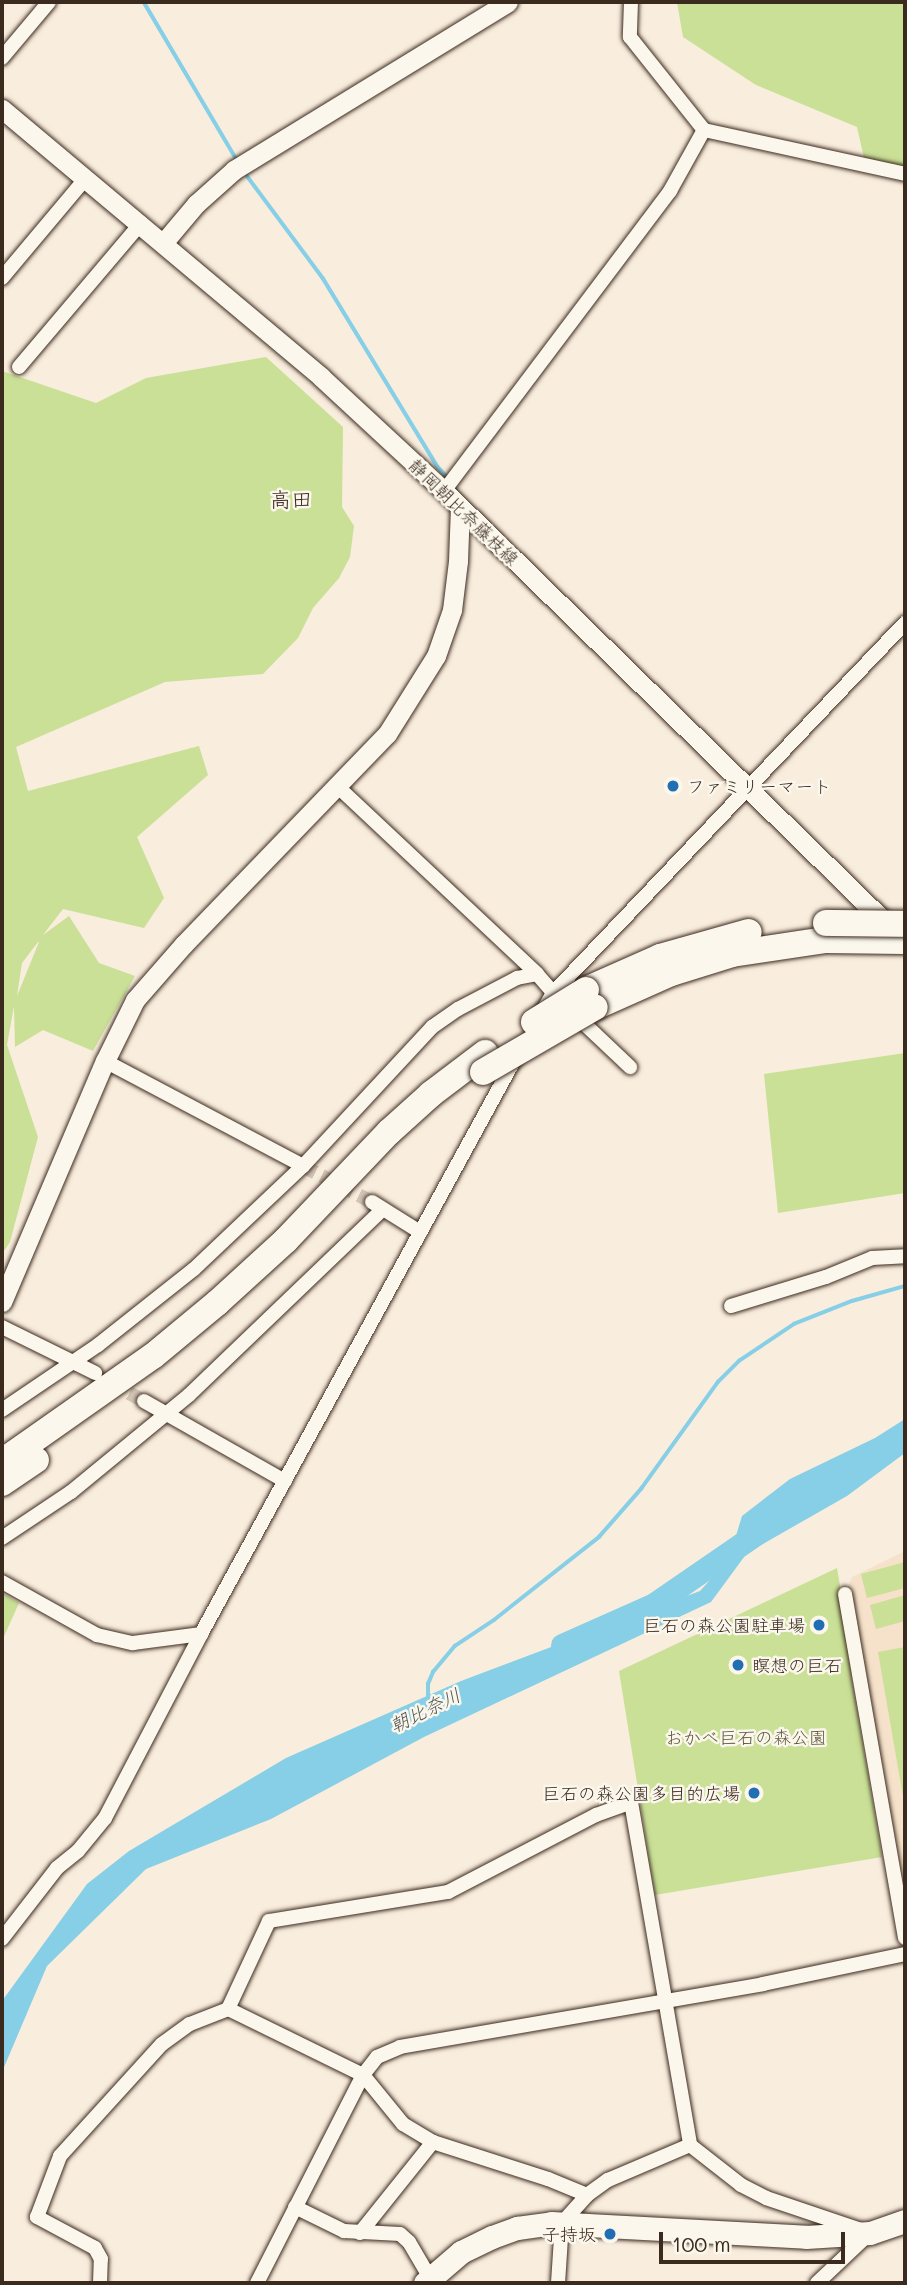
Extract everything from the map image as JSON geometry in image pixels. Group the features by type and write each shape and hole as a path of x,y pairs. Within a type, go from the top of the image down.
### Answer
{"highway":[{"path":"2,1462 153,1356 217,1303 286,1240 389,1132 431,1094 591,998 694,945 761,930 903,931"},
{"path":"2,1483 102,1415 226,1315 296,1250 400,1142 484,1063"}],"main road":[{"path":"428,2281 461,2252 517,2228 562,2223 782,2237 870,2233 905,2221"}],"street":[{"path":"2,58 49,2"},
{"path":"164,242 196,204 233,170 508,2"},
{"path":"631,2 630,37 704,130 905,174"},
{"name":"静岡朝比奈藤枝線","path":"2,109 450,484 460,507 747,786 903,931"},
{"path":"450,484 670,191 704,130"},
{"path":"2,278 86,178"},
{"path":"19,367 141,223"},
{"path":"2,1302 105,1061 135,1000 387,734 436,656 452,610 458,561 460,507"},
{"path":"2,1939 48,1879 105,1818 201,1634 552,993 905,622"},
{"path":"336,785 537,974 552,993 630,1068"},
{"path":"2,1410 108,1338 194,1269 303,1166 432,1027 458,1009 517,978 537,974"},
{"path":"105,1061 303,1166"},
{"path":"2,1538 71,1492 167,1413 266,1324 377,1206 420,1232"},
{"path":"731,1306 826,1278 872,1258 905,1256"},
{"path":"2,1327 94,1373"},
{"path":"144,1401 285,1481"},
{"path":"2,1582 97,1634 115,1639 133,1643 201,1634"},
{"path":"845,1594 905,1938"},
{"path":"100,2283 100,2259 95,2248 37,2217 60,2155 162,2044 190,2024 228,2009 269,1921 448,1892 596,1815 631,1801 690,2145 741,2185 766,2198 870,2233 817,2283"},
{"path":"257,2283 363,2075 377,2057 401,2048 763,1984 905,1954"},
{"path":"228,2009 363,2075 403,2124 433,2142 548,2179 587,2195"},
{"path":"360,2233 433,2142"},
{"path":"558,2283 562,2223 587,2195 608,2180 690,2145"},
{"path":"295,2207 344,2231 387,2231 400,2234 409,2242 428,2281"}],"shaded area":[{"path":"905,1551 905,1910 848,1587 852,1577"}],"green space":[{"path":"677,2 905,2 905,168 864,158 857,127 756,85 683,37"},
{"path":"266,357 343,427 342,507 354,526 350,557 339,578 313,608 298,638 263,674 165,682 16,747 28,791 199,746 208,775 137,837 164,898 144,928 63,909 43,935 69,916 99,963 135,976 93,1051 43,1030 15,1047 14,1006 7,1045 38,1137 10,1242 2,1254 2,371 96,403 146,378","holes":["39,942 17,996 22,963"]},
{"path":"905,1053 905,1193 778,1213 764,1074"},
{"path":"905,1562 905,1588 867,1598 861,1574"},
{"name":"おかべ巨石の森公園","path":"837,1568 855,1674 851,1675 882,1857 655,1895 619,1671"},
{"path":"2,1593 19,1603 2,1641"},
{"path":"905,1595 905,1621 876,1629 870,1605"},
{"path":"905,1647 905,1808 878,1652"}],"water":[{"path":"905,1419 905,1453 847,1496 747,1553 711,1602 424,1737 271,1819 146,1869 47,1966 2,2072 2,2001 87,1884 129,1851 286,1758 461,1681 700,1591 729,1559 742,1516 790,1479 875,1438"}],"waterway":[{"path":"144,2 237,160"},
{"path":"245,173 323,278 438,467 448,478"},
{"path":"428,1699 428,1684 433,1672 455,1646 494,1620 599,1537 641,1489 718,1382 739,1361 794,1324 852,1301 905,1286"},
{"name":"朝比奈川","path":"562,1645 654,1604 756,1534"}],"tunnel":[{"path":"303,1166 372,1202"},
{"path":"111,1383 144,1401"}],"place":[{"name":"ファミリーマート","path":"673,786"},
{"name":"巨石の森公園駐車場","path":"819,1625"},
{"name":"瞑想の巨石","path":"738,1665"},
{"name":"巨石の森公園多目的広場","path":"754,1793"},
{"name":"子持坂","path":"610,2234"}],"district":[{"name":"高田","path":"291,499"}]}
